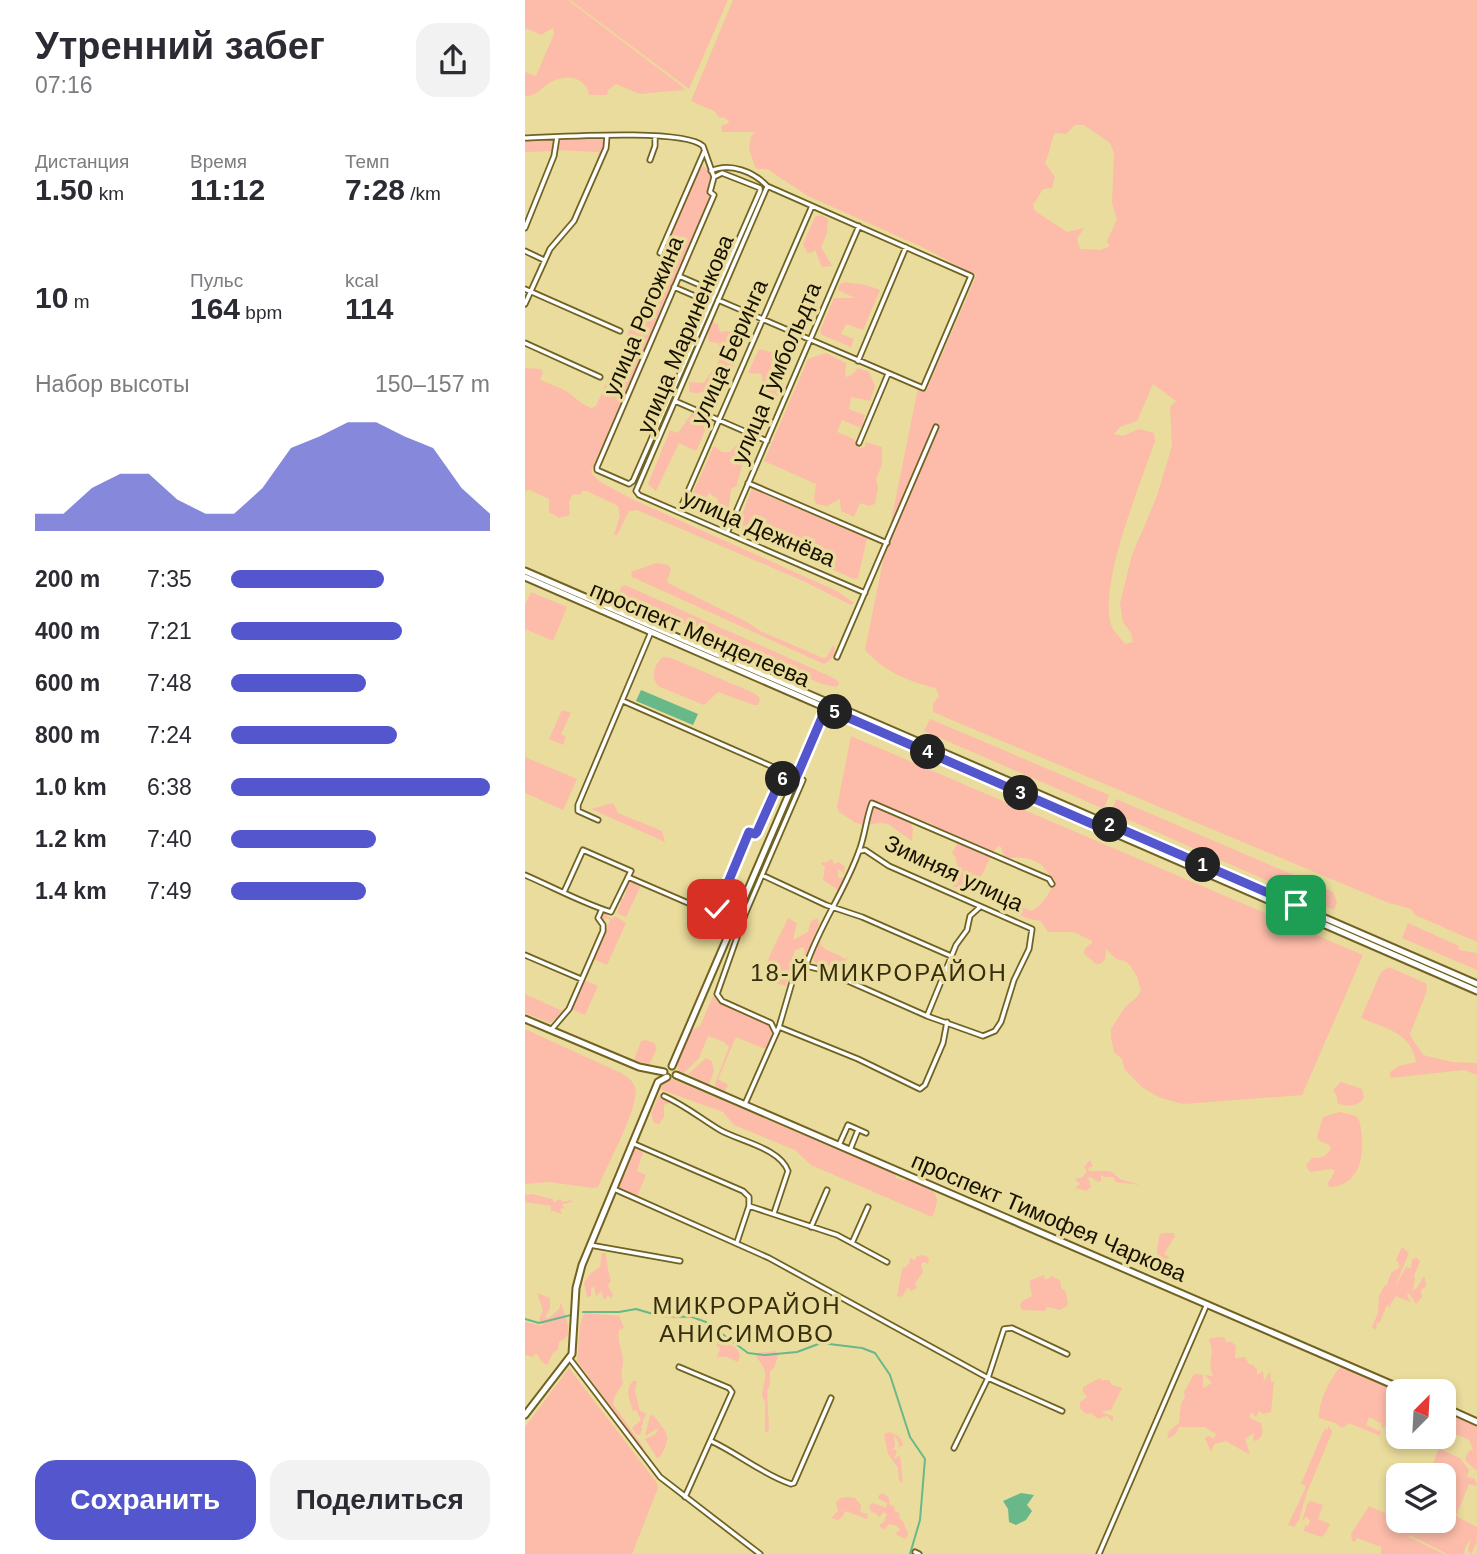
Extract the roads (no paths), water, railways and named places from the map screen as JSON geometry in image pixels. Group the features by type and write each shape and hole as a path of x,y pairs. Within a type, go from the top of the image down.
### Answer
{"main road":[{"name":"проспект Менделеева","path":"526,574 651,632 1098,823"},
{"name":"проспект Менделеева","path":"579,598 1460,980 1477,991"},
{"path":"525,1415 570,1359 575,1345 577,1285 590,1245 658,1082 666,1074 667,1067 672,1066 799,779 826,708"},
{"name":"проспект Менделеева","path":"1460,980 1477,984"},
{"path":"525,1018 639,1067 672,1078 677,1070 672,1066"},
{"name":"проспект Тимофея Чаркова","path":"676,1075 1386,1382"},
{"path":"1456,1412 1477,1422"}],"street":[{"path":"525,304 544,260 574,221 605,148 607,136"},
{"path":"650,160 655,149 655,136"},
{"path":"525,138 655,136 698,142 704,150 714,177 726,173 760,189 711,303 674,287"},
{"path":"525,228 554,156 557,137"},
{"path":"660,253 704,150"},
{"path":"711,171 720,167 750,172 768,186 971,276 923,388 718,300"},
{"name":"улица Рогожина","path":"711,303 633,482 629,484 597,468 714,195 711,190 714,177"},
{"name":"улица Мариненкова","path":"639,495 636,489 768,186"},
{"name":"улица Беринга","path":"679,512 812,206"},
{"name":"улица Гумбольдта","path":"727,533 859,226"},
{"path":"858,361 906,247"},
{"path":"525,251 544,260"},
{"path":"679,276 716,292"},
{"path":"525,289 620,331"},
{"path":"525,344 600,377"},
{"path":"859,443 888,374"},
{"path":"674,401 767,441"},
{"path":"837,657 936,427"},
{"path":"748,483 887,542"},
{"name":"улица Дежнёва","path":"639,495 865,593"},
{"path":"598,820 579,811 578,805 651,632"},
{"path":"623,701 799,779 718,990 718,998 771,1023 776,1033"},
{"path":"628,877 716,915 749,832 757,832 778,785 787,774"},
{"path":"806,966 815,941 860,850 873,803 1049,879 1052,884"},
{"path":"525,875 602,909 613,911 631,871 583,850 564,892"},
{"name":"Зимняя улица","path":"860,850 874,855 889,866 1032,929 1029,949 995,1031 983,1036 947,1023"},
{"path":"762,875 951,956"},
{"path":"927,1016 958,941 967,930 972,913 980,907"},
{"path":"551,1030 568,1012 603,931 603,925 598,918 602,909"},
{"path":"525,955 582,980"},
{"path":"745,1105 779,1027 793,979 798,970 806,966 823,970 947,1023 943,1043 923,1088 920,1089 858,1059 779,1027"},
{"path":"664,1096 691,1109 723,1131 760,1147 788,1168 774,1213"},
{"path":"839,1145 848,1125 866,1133"},
{"path":"850,1150 859,1130"},
{"path":"632,1143 743,1191 748,1197 749,1206 737,1242"},
{"path":"614,1189 737,1242 854,1303 988,1378 1062,1410"},
{"path":"811,1227 827,1190"},
{"path":"749,1206 852,1243 887,1262"},
{"path":"852,1243 868,1207"},
{"path":"590,1245 680,1261"},
{"path":"1099,1554 1207,1304"},
{"path":"954,1448 988,1378 1006,1328 1012,1328 1067,1354"},
{"path":"570,1359 653,1470 760,1554"},
{"path":"679,1367 729,1388 732,1395 685,1497"},
{"path":"712,1441 767,1474 794,1483 831,1398"}],"waterway":[{"path":"583,1312 636,1309 660,1316 692,1317 706,1322 748,1353 765,1355 797,1352 821,1343 862,1348 875,1353 890,1375 910,1437 925,1459 920,1520 910,1554"},
{"path":"525,1319 539,1323 571,1315"}],"district":[{"name":"18-Й МИКРОРАЙОН","path":"879,972"},
{"name":"МИКРОРАЙОН АНИСИМОВО","path":"747,1319"}]}
